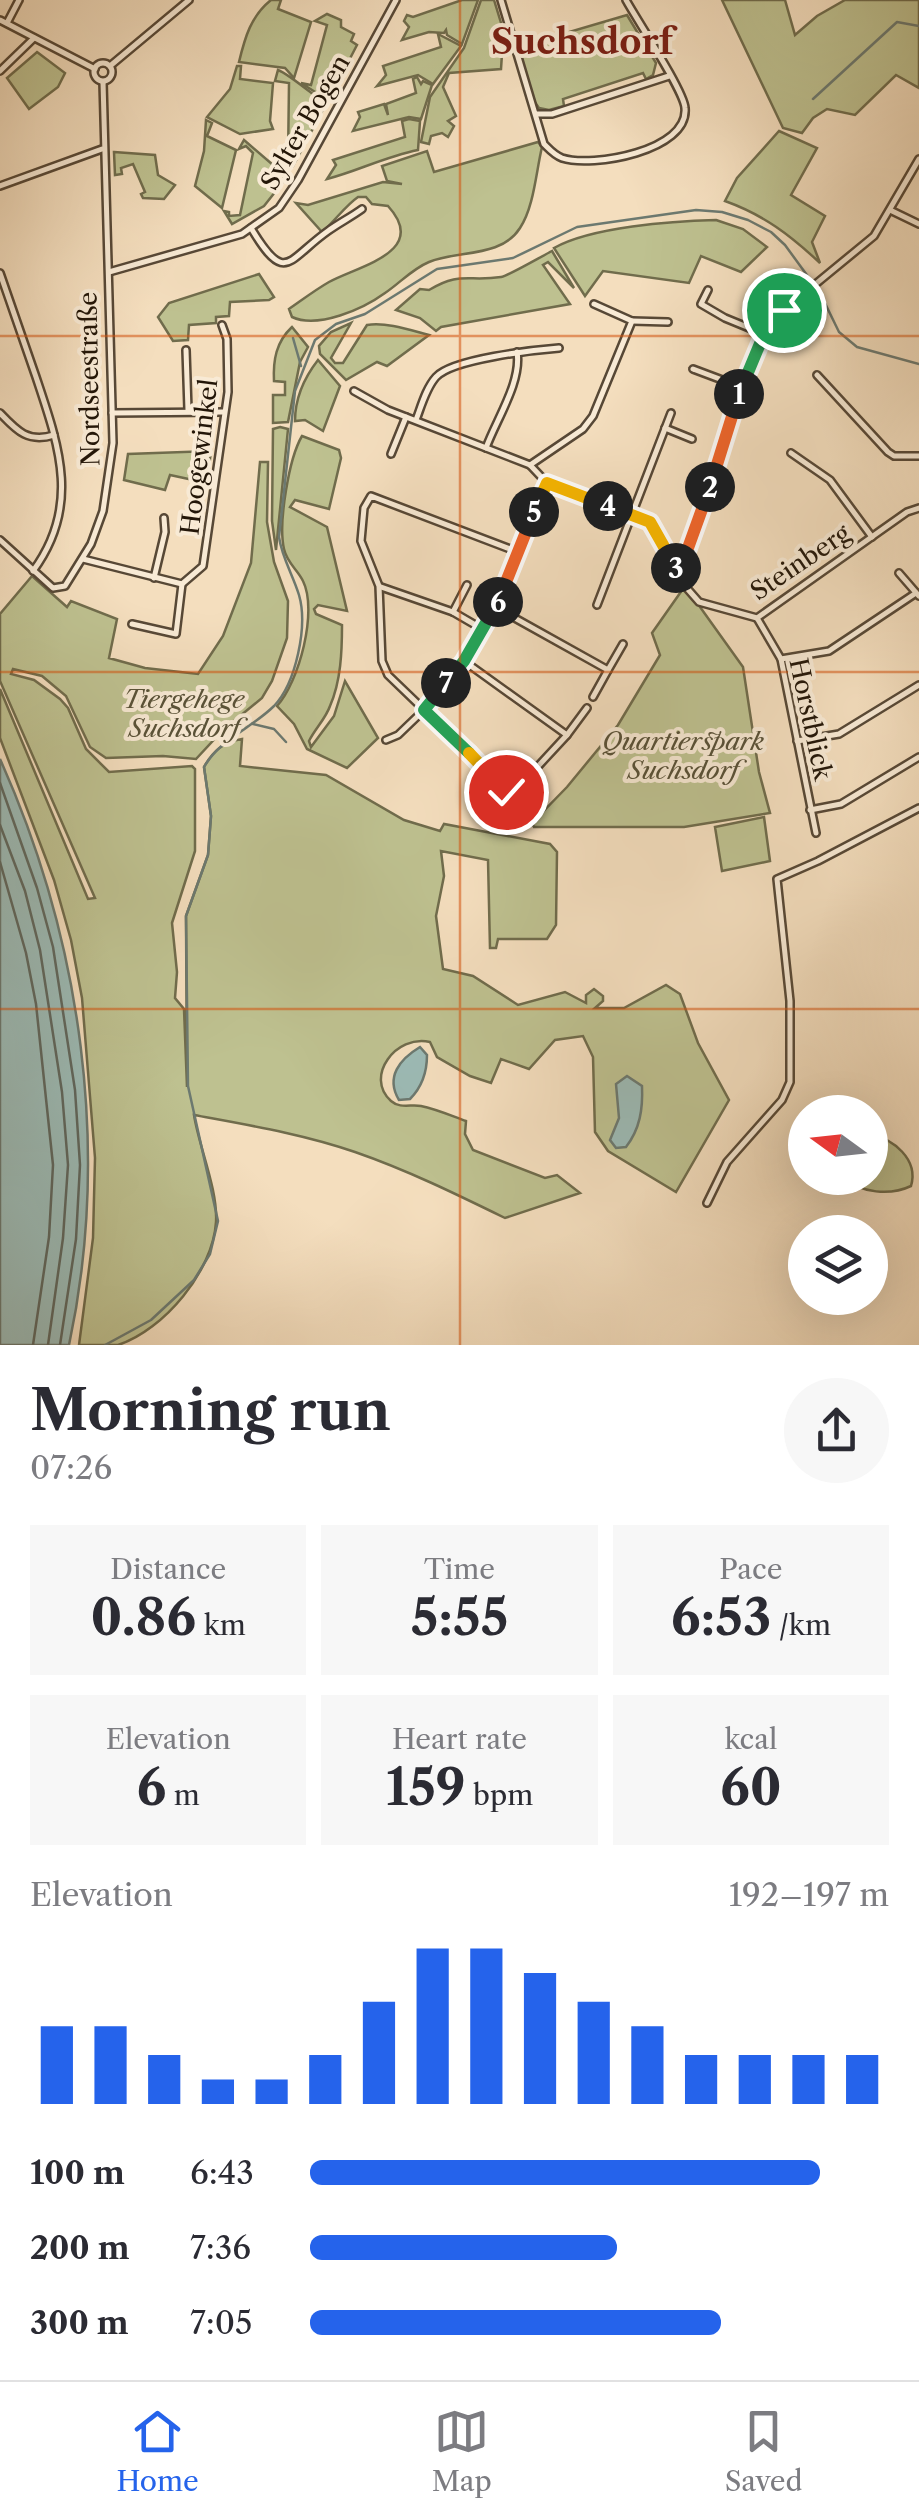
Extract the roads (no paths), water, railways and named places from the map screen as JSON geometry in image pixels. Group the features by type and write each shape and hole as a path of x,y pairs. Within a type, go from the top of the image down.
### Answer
{"street":[{"path":"19,0 4,22 95,68"},
{"path":"110,66 189,0"},
{"name":"Sylter Bogen","path":"108,272 242,234 278,208 298,180 396,0"},
{"path":"501,0 544,144 565,159 606,158 666,143 678,132 685,116 682,97 626,0"},
{"path":"0,71 34,38"},
{"path":"95,68 102,64 110,66"},
{"path":"95,68 94,76 103,82 112,75 110,66"},
{"path":"536,114 552,114 670,76"},
{"name":"Nordseestraße","path":"33,571 53,588 65,586 83,559 104,511 110,480 112,413 103,82"},
{"path":"0,186 102,149"},
{"path":"679,573 704,510 741,386 764,334 784,310 874,236 919,159"},
{"path":"251,228 270,258 289,263 362,209"},
{"path":"890,210 919,224"},
{"path":"0,273 62,462 62,501 51,540 33,571 0,540"},
{"path":"708,290 701,304 764,334"},
{"path":"594,304 632,321 668,322"},
{"path":"530,465 583,429 632,321"},
{"name":"Hoogewinkel","path":"132,624 176,634 182,584 195,576 206,560 230,370 228,339 222,325"},
{"path":"416,420 430,385 442,372 517,351 559,348"},
{"path":"186,350 188,410"},
{"path":"486,448 510,391 519,362 517,351"},
{"path":"693,369 741,386"},
{"path":"817,374 888,452 894,456 919,456"},
{"name":"Steinberg","path":"354,391 406,417 530,465 547,483 650,522 700,602 757,618 907,512 919,508"},
{"path":"0,412 23,435 39,439 54,435"},
{"path":"112,413 225,412"},
{"path":"596,605 670,413"},
{"path":"391,454 406,417"},
{"path":"665,428 692,439"},
{"path":"791,453 830,480 872,537"},
{"path":"386,740 398,736 424,710 484,630 547,483"},
{"path":"518,552 371,496 364,508 361,541 379,586 382,662 388,675 506,792 517,789 543,764 587,708"},
{"name":"Hoogewinkel","path":"154,578 164,518"},
{"path":"83,559 182,584"},
{"path":"781,659 830,650 917,595 899,573"},
{"path":"453,612 467,585"},
{"path":"379,586 453,612 484,630"},
{"path":"496,607 608,670"},
{"name":"Horstblick","path":"757,618 781,659 816,833"},
{"path":"592,697 624,644"},
{"path":"464,661 567,736"},
{"path":"797,742 839,734 919,685"},
{"path":"810,810 841,804 919,756"},
{"path":"481,787 499,785"},
{"path":"708,1203 727,1162 782,1100 790,1082 790,1001 777,879 919,808"}],"water":[{"path":"0,759 51,899 69,972 81,1046 87,1196 81,1271 69,1345 0,1345"},
{"path":"420,1047 427,1055 423,1079 410,1099 399,1100 394,1076 406,1057"},
{"path":"627,1076 642,1086 641,1111 631,1140 626,1147 616,1148 610,1140 619,1118 616,1084"}],"waterway":[{"path":"813,99 897,22 919,26"},
{"path":"105,1345 151,1320 194,1280 210,1254 218,1221 188,1086 186,916 208,855 211,816 204,767 227,741 274,706 282,696 298,654 302,622 299,595 279,537 295,391 315,340 336,324 365,314 437,269 513,258 577,227 696,210 722,212 771,232 820,293 839,332 857,347 919,364"},
{"path":"293,338 301,366"},
{"path":"249,723 274,729 286,742"}],"district":[{"name":"Suchsdorf","path":"582,42"}],"park label":[{"name":"Tiergehege Suchsdorf","path":"184,714"},
{"name":"Quartierspark Suchsdorf","path":"683,756"}]}
